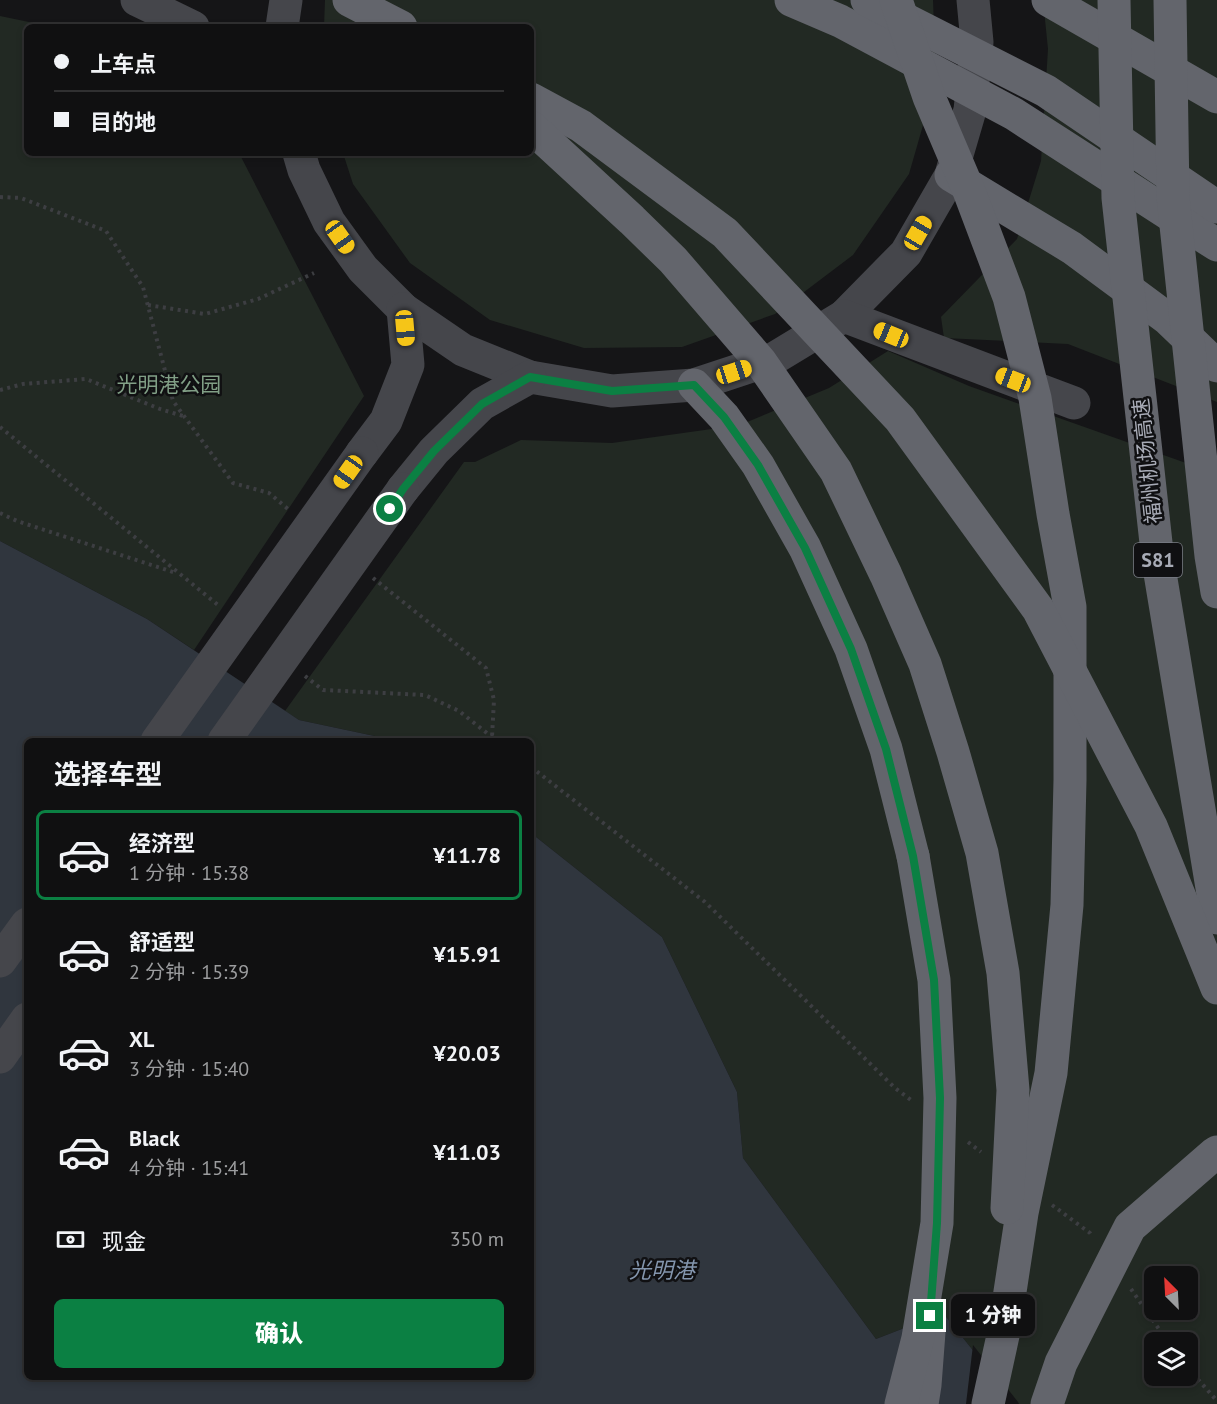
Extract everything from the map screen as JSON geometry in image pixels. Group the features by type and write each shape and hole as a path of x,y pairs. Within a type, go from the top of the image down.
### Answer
{"highway":[{"path":"349,0 395,24"},
{"path":"791,0 840,21 1014,114 1217,245"},
{"path":"867,0 1046,91 1217,207"},
{"path":"896,0 929,97 969,191 1009,297 1035,398 1070,607 1067,905 1051,1073 1022,1213 1004,1331 986,1404"},
{"path":"1048,0 1217,97"},
{"name":"福州机场高速","path":"1114,0 1118,198 1156,549 1217,918"},
{"name":"S81","path":"1170,0 1173,197 1211,556 1217,592"},
{"path":"534,101 580,126 725,232 900,419 1038,609 1151,826 1217,988"},
{"path":"534,130 673,260 759,360 836,471 886,575 925,664 982,853 1003,973 1013,1090 1005,1241 986,1404"},
{"path":"951,175 1072,248 1168,319 1217,366"},
{"path":"694,385 724,417 758,465 805,548 851,649 886,749 913,856 934,980 940,1098 937,1223 922,1404"},
{"path":"1047,1404 1061,1363 1130,1227 1217,1152"},
{"path":"901,1404 918,1338 937,1223"}],"main road":[{"path":"136,0 187,24"},
{"path":"282,24 286,0"},
{"path":"300,156 304,170 329,222 363,269 403,309 463,350 530,377 612,391 694,385 773,359 844,316 906,253 951,175 970,110 977,42 973,0"},
{"path":"159,738 386,421 408,365 403,309"},
{"path":"844,316 1074,403"},
{"path":"226,738 403,489 434,451 482,404 530,377"},
{"path":"0,962 24,928"},
{"path":"0,1057 24,1023"}],"path":[{"path":"0,197 21,198 106,231 143,287 173,401 233,483 269,493 296,515"},
{"path":"148,305 205,314 258,299 314,273"},
{"path":"0,390 23,384 86,379 184,417"},
{"path":"0,427 225,610"},
{"path":"0,513 16,521 180,574"},
{"path":"368,573 486,668 494,700 492,737"},
{"path":"305,676 323,690 425,695 459,711 492,737"},
{"path":"534,769 705,902 895,1088 913,1102"},
{"path":"960,1137 988,1157"},
{"path":"1044,1198 1090,1233 1096,1242"},
{"path":"1129,1288 1161,1332"},
{"path":"1198,1379 1217,1401"}],"green space":[{"path":"325,0 933,0 936,80 909,174 853,255 775,314 682,347 584,348 490,320 410,263 353,184 344,156 534,156 534,24 324,24"},
{"path":"1043,0 1217,0 1217,402 1068,344 944,338 941,317 1017,239 1041,161 1048,49"},
{"name":"光明港公园","path":"0,16 39,24 24,24 24,156 241,156 364,396 194,650 147,619 0,541"},
{"path":"888,351 969,386 1217,474 1217,1404 1016,1404 943,1313 876,1339 743,1158 737,1092 662,937 534,835 534,738 384,738 299,720 285,711 464,462 475,462 521,440 612,443 740,425 829,388"}],"water":[{"name":"光明港","path":"0,541 147,619 299,720 384,738 24,738 24,1380 534,1380 534,835 662,937 737,1092 743,1158 876,1339 943,1313 1016,1404 0,1404"}],"pier":[{"path":"973,1345 1018,1402 1019,1404 966,1404"}],"route":[{"path":"390,509 434,451 482,404 530,377 612,391 694,385 724,417 758,465 805,548 851,649 886,749 913,856 934,980 940,1098 937,1223 930,1316"}]}
